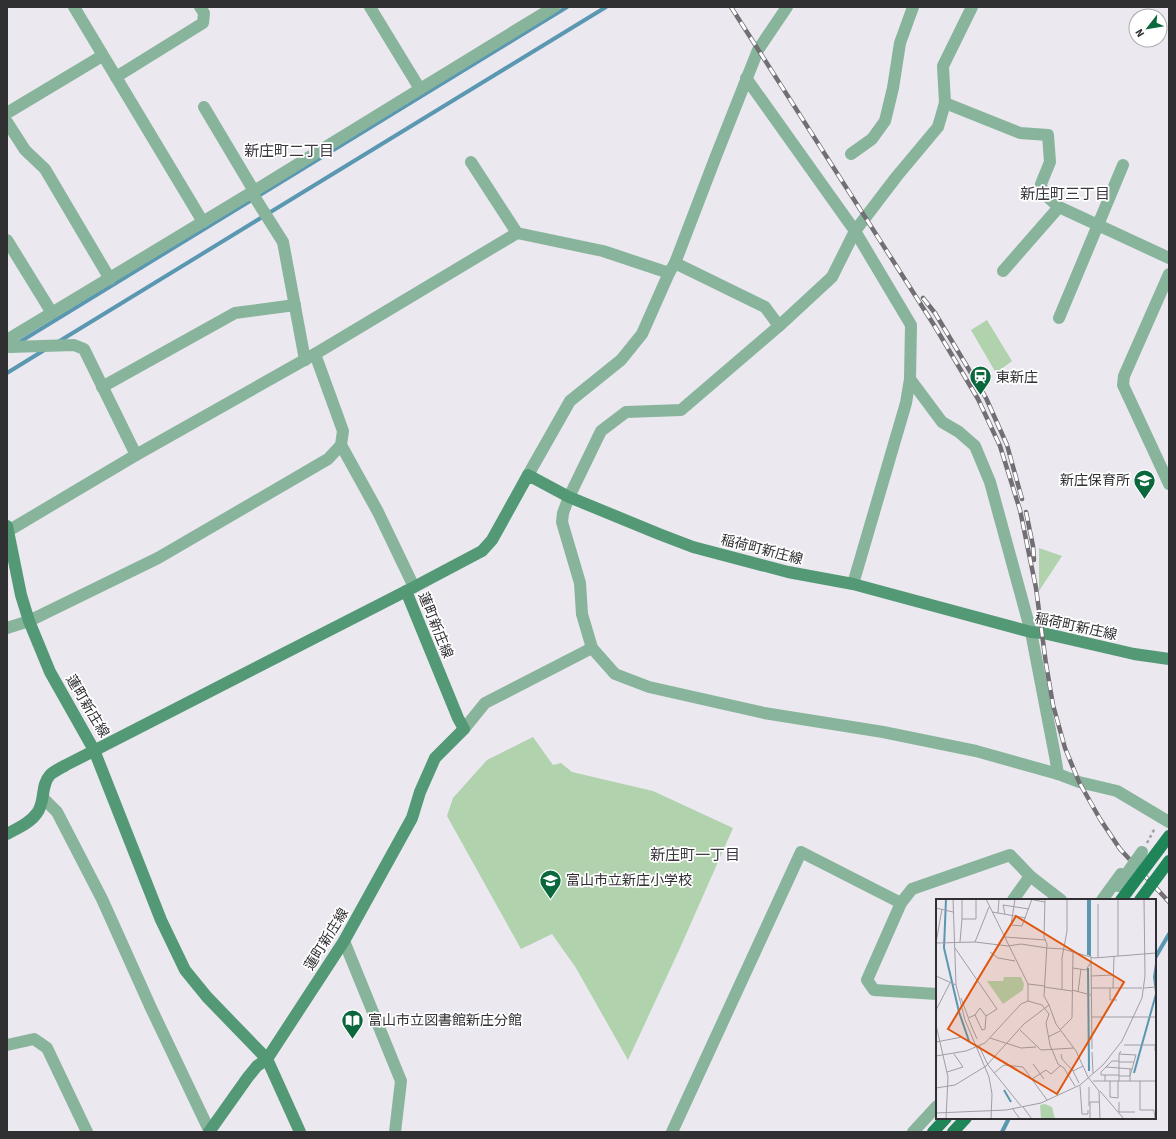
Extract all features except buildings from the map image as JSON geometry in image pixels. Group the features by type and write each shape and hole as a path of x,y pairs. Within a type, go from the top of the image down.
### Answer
{"main road":[{"name":"稲荷町新庄線","path":"528,475 569,497 659,534 693,546 788,572 853,584 1031,632 1042,633 1134,654 1169,659"},
{"path":"410,589 482,551 492,540 528,475"},
{"name":"蓮町新庄線","path":"8,529 21,595 29,621 50,672 94,750 148,724 410,589 458,718 464,729 435,758 420,792 412,818 344,941 267,1059 248,1077 210,1132"},
{"path":"7,834 29,822 38,812 43,798 43,786 50,775 94,750 161,920 185,970 207,998 267,1059 300,1132"},
{"path":"1122,899 1169,836"},
{"path":"1141,899 1169,861"},
{"path":"933,1132 945,1119"},
{"path":"953,1132 965,1119"}],"street":[{"path":"74,7 102,56 203,222"},
{"path":"116,77 203,23 204,13 200,7"},
{"path":"370,7 420,88"},
{"path":"7,340 253,193 420,88 554,7"},
{"path":"528,475 570,401 620,360 642,334 672,268 758,50 787,7"},
{"path":"851,154 872,139 885,121 893,88 900,43 913,7"},
{"path":"972,7 944,66 945,103 938,127 897,176 855,231 832,276 779,326 681,410 626,412 601,431 569,497 563,513 562,522 580,583 582,614 592,648 615,674 649,688 764,713 883,732 960,748 1058,774 1079,782 1117,791 1166,817"},
{"path":"7,113 102,56"},
{"path":"746,78 855,231 911,325 910,379 906,403 853,584"},
{"path":"945,103 1020,134 1048,135 1050,162 1041,184 1043,193 1059,207 1169,258"},
{"path":"7,628 29,621 158,558 328,459 341,445 343,431 310,357 295,305 283,242 204,107"},
{"path":"7,122 24,150 45,169 110,279"},
{"path":"470,162 517,233"},
{"path":"1059,318 1123,165"},
{"path":"1004,271 1059,207"},
{"path":"8,529 310,357 517,233 603,251 672,268 764,307 779,326"},
{"path":"7,240 52,313"},
{"path":"1169,274 1124,376 1123,385 1169,484"},
{"path":"102,387 235,313 295,305"},
{"path":"7,346 74,345 84,349 136,455"},
{"path":"910,379 942,422 959,432 975,446 990,482 1031,632 1058,774"},
{"path":"341,445 378,512 410,589"},
{"path":"464,729 485,703 592,648"},
{"path":"43,798 57,812 102,899 151,1008 210,1132"},
{"path":"672,1132 800,852 901,903"},
{"path":"1118,886 1142,852"},
{"path":"936,994 874,990 867,980 901,903 912,889 1010,855 1030,876 1061,899"},
{"path":"1103,899 1124,870"},
{"path":"1014,899 1030,876"},
{"path":"344,941 401,1081 395,1132"},
{"path":"7,1045 34,1039 47,1048 87,1132"},
{"path":"913,1132 936,1107"}],"path":[{"path":"1142,852 1166,817"}],"green space":[{"path":"987,320 1012,361 996,373 971,330"},
{"path":"1039,548 1062,556 1039,591"},
{"path":"533,737 553,765 561,763 572,772 653,791 733,828 628,1060 576,968 552,934 521,949 447,816 453,798 487,760"}],"waterway":[{"path":"18,343 567,7"},
{"path":"58,342 606,7"},
{"path":"7,373 46,349"},
{"path":"1156,956 1169,934"},
{"path":"1002,1132 1008,1119"}],"railway":[{"path":"731,7 934,325 978,399 1000,446 1020,510 1036,588 1053,705 1065,748 1079,782 1100,819 1120,849 1169,902"},
{"path":"923,298 935,313 986,398 1007,445 1022,499"},
{"path":"1026,512 1033,546 1034,560"}],"place":[{"name":"東新庄","path":"981,396"},
{"name":"新庄保育所","path":"1145,500"},
{"name":"富山市立新庄小学校","path":"550,900"},
{"name":"富山市立図書館新庄分館","path":"353,1040"}],"district":[{"name":"新庄町二丁目","path":"289,151"},
{"name":"新庄町三丁目","path":"1065,194"},
{"name":"新庄町一丁目","path":"695,855"}]}
